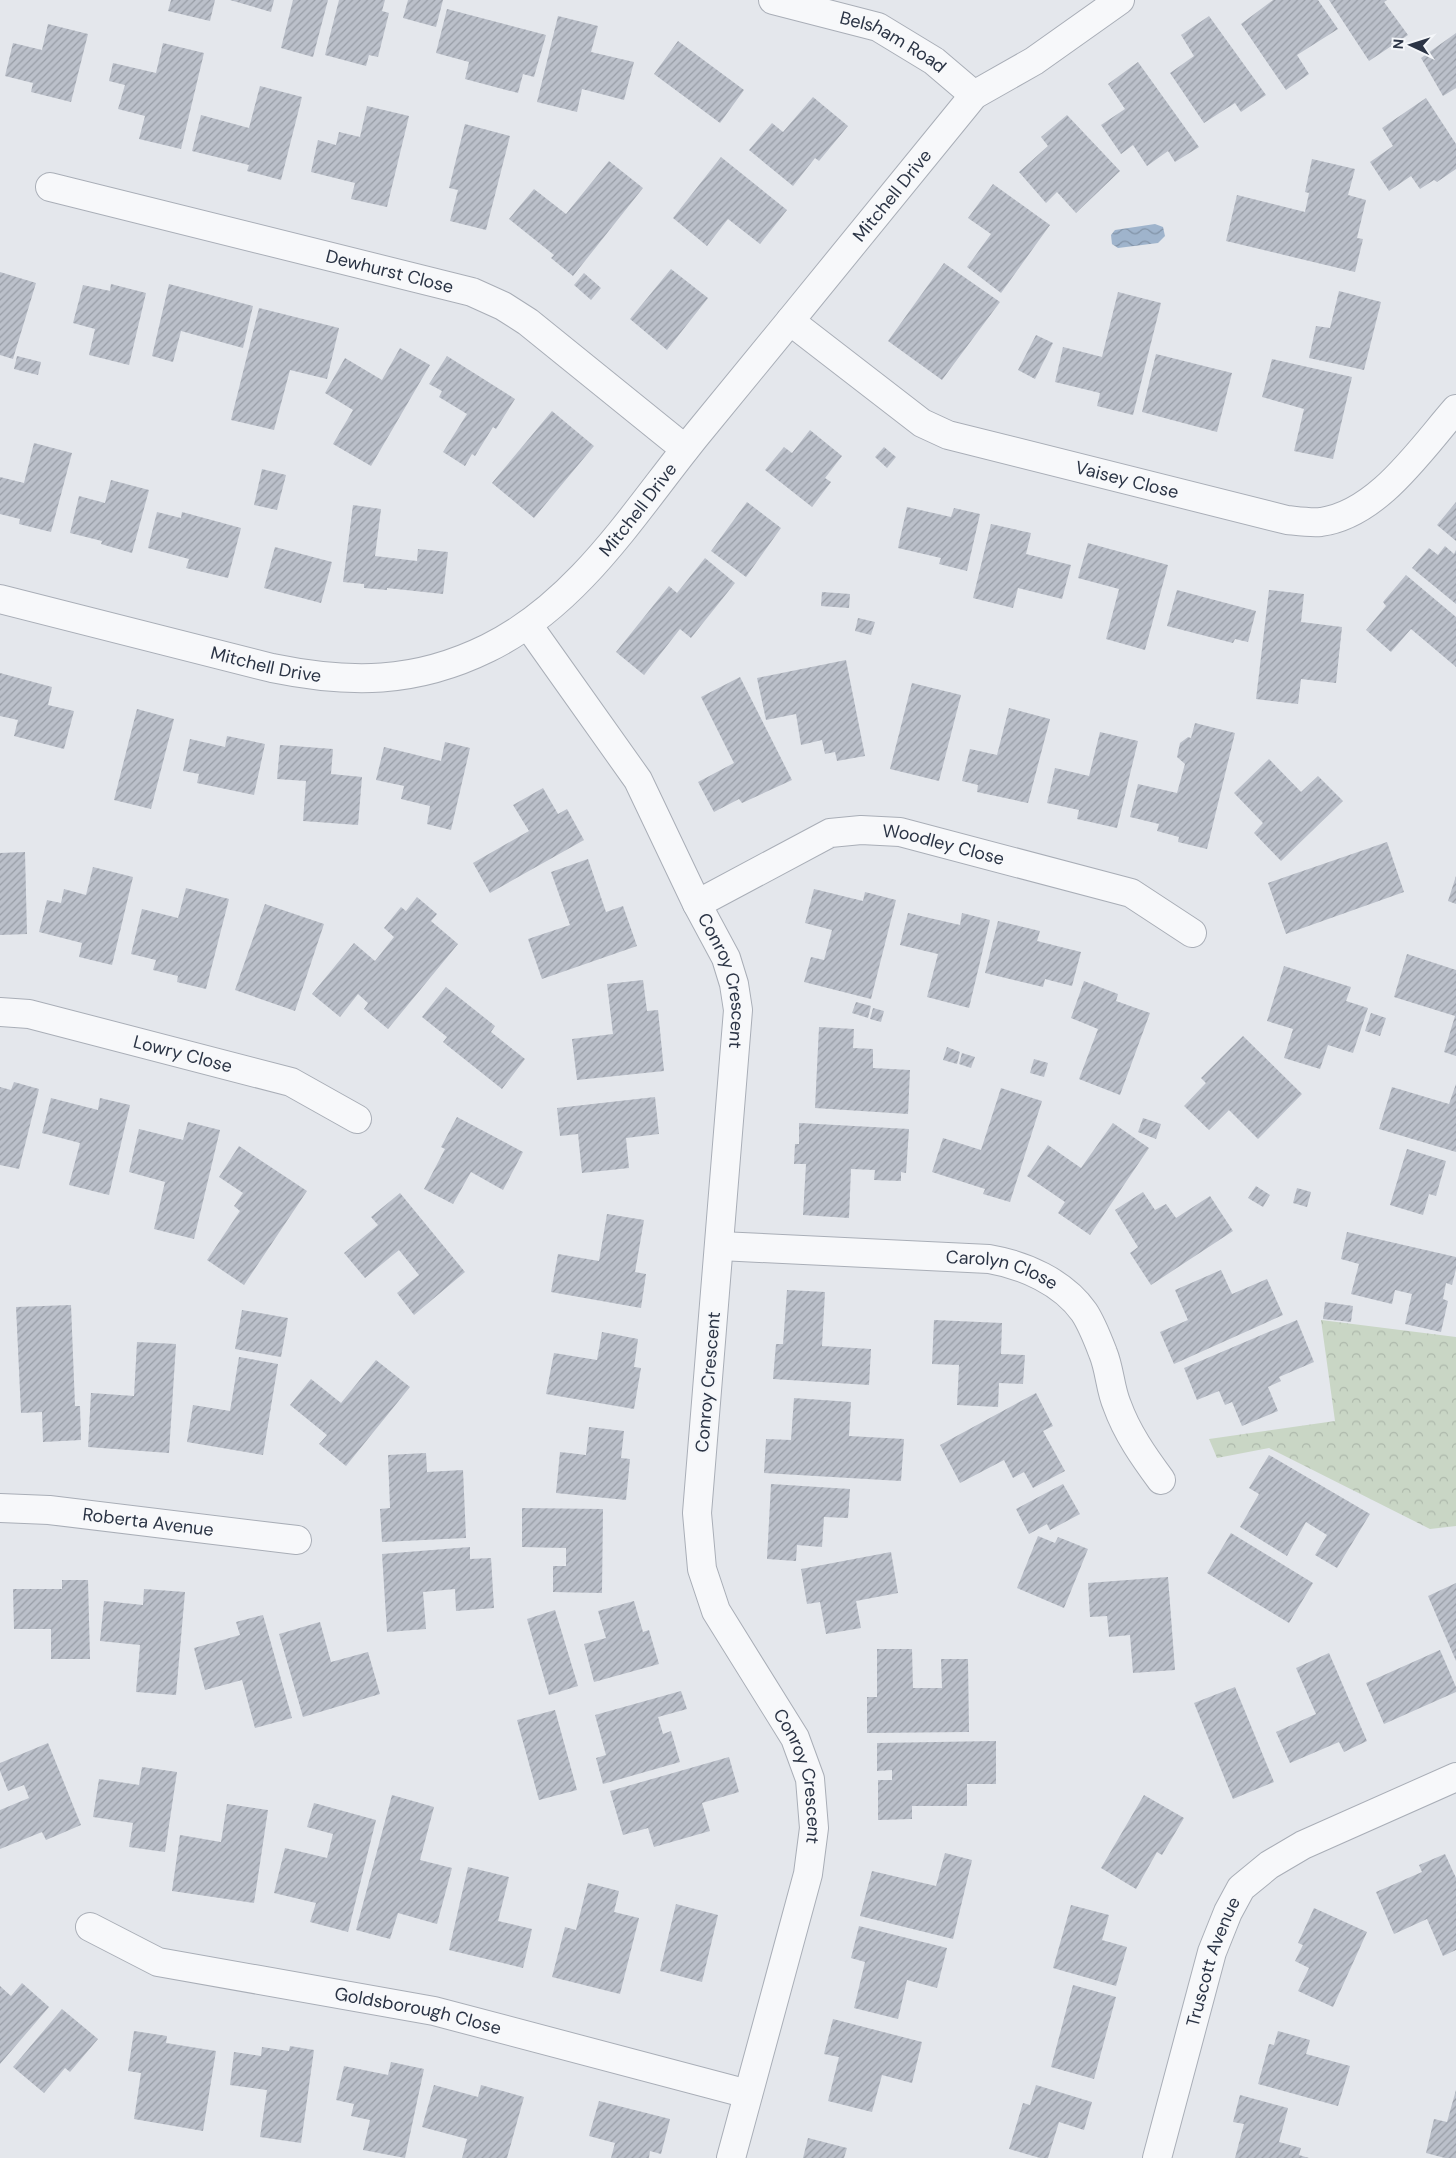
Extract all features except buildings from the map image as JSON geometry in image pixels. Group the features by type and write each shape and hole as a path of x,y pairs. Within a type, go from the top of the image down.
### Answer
{"street":[{"name":"Belsham Road","path":"773,0 878,27 934,61 974,95"},
{"name":"Mitchell Drive","path":"0,599 272,668 315,677 360,679 406,676 453,663 489,648 528,625 562,598 616,538 685,449 974,95 1034,61 1120,0"},
{"name":"Dewhurst Close","path":"50,187 472,292 503,306 528,322 685,449"},
{"name":"Vaisey Close","path":"790,321 922,423 948,435 1286,520 1321,522 1358,510 1382,493 1456,409"},
{"name":"Conroy Crescent","path":"528,625 638,780 697,904 726,958 734,984 738,1010 697,1512 702,1569 716,1611 795,1738 810,1779 814,1828 808,1874 731,2158"},
{"name":"Woodley Close","path":"697,904 830,833 861,830 900,832 1131,893 1192,933"},
{"name":"Lowry Close","path":"0,1012 29,1014 291,1082 357,1119"},
{"name":"Carolyn Close","path":"720,1246 990,1259 1010,1263 1029,1270 1060,1288 1084,1312 1104,1355 1116,1404 1127,1429 1142,1455 1161,1480"},
{"name":"Roberta Avenue","path":"0,1508 49,1510 297,1540"},
{"name":"Truscott Avenue","path":"1158,2158 1212,1952 1228,1912 1241,1888 1268,1865 1304,1845 1456,1777"},
{"name":"Goldsborough Close","path":"90,1927 158,1962 434,2011 748,2094"}],"green space":[{"path":"1321,1320 1456,1337 1456,1526 1430,1529 1269,1448 1217,1458 1209,1439 1335,1421"}],"water":[{"path":"1155,224 1163,227 1165,236 1158,243 1118,248 1112,244 1111,235 1115,230"}]}
